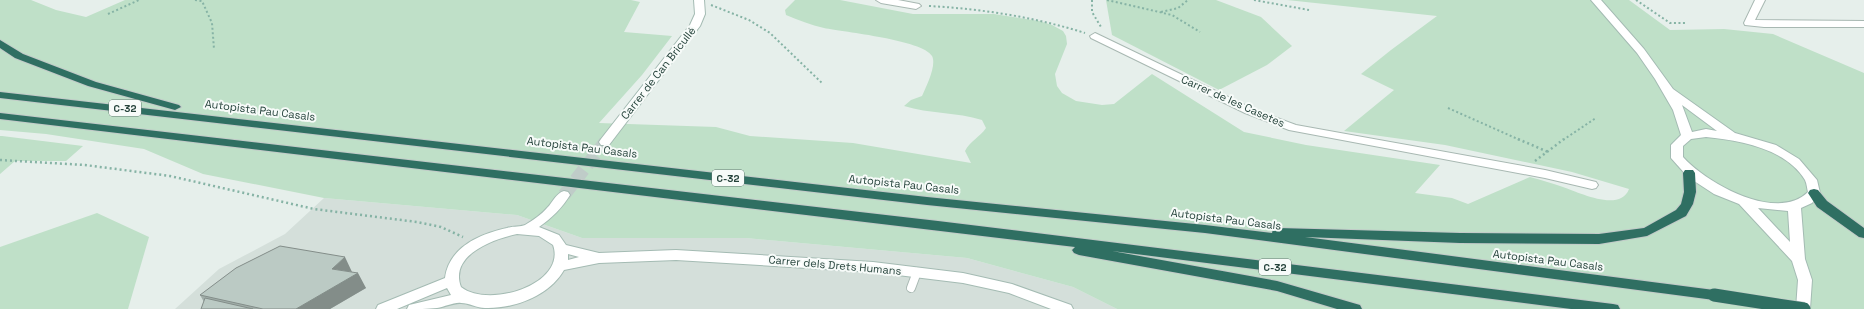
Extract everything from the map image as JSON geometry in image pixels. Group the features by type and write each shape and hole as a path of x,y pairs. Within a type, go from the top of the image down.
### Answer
{"highway":[{"path":"0,44 19,56 92,84 162,104 251,123"},
{"name":"Autopista Pau Casals","path":"0,95 928,201 1205,230 1714,295 1803,309"},
{"name":"C-32","path":"0,116 55,124 938,225 1613,309"},
{"path":"0,122 55,124"},
{"path":"1205,230 1460,238 1600,239 1647,232 1681,213 1690,192 1690,173"},
{"path":"1814,193 1822,204 1864,234"},
{"path":"938,225 1277,286 1355,309"}],"street":[{"path":"881,0 916,6"},
{"path":"1596,0 1615,21 1667,89 1678,108 1687,136"},
{"path":"1760,0 1750,23 1864,24"},
{"name":"Carrer de Can Bricullé","path":"605,142 695,26 703,1"},
{"name":"Carrer de les Casetes","path":"1095,36 1249,111 1293,128 1521,170 1592,185"},
{"path":"1667,89 1730,135"},
{"path":"1706,133 1730,135 1755,142 1780,153 1799,166 1812,180 1814,193 1807,201 1794,206 1771,206 1744,201 1713,188 1690,173 1677,158 1677,145 1687,136 1706,133"},
{"path":"527,230 552,211 564,195"},
{"path":"1744,201 1798,259"},
{"path":"1794,206 1798,259 1805,280 1803,309"},
{"path":"547,234 552,211"},
{"path":"527,230 547,234 554,238 561,248 562,257 560,266 548,281 539,288 519,298 489,303 475,302 463,297 455,290 452,281 452,273 456,264 466,252 490,237 507,232 527,230"},
{"name":"Carrer dels Drets Humans","path":"561,248 599,258"},
{"name":"Carrer dels Drets Humans","path":"560,266 599,258 676,255 916,272 963,278 1012,289 1067,309"},
{"path":"383,309 452,281"},
{"path":"414,309 463,297"}],"lane":[{"path":"911,288 916,272"}],"path":[{"path":"108,14 139,0"},
{"path":"195,0 202,2 212,23 214,49"},
{"path":"916,6 977,9 1007,13 1038,19 1095,36 1102,28 1092,12 1092,0"},
{"path":"1107,0 1172,15 1200,32"},
{"path":"1160,12 1178,8 1188,0"},
{"path":"1254,0 1309,10"},
{"path":"1636,0 1670,23 1687,23"},
{"path":"703,1 749,20 770,33 823,84"},
{"path":"1448,108 1548,152"},
{"path":"1521,170 1548,152 1573,132 1596,118"},
{"path":"0,160 104,167 170,176 314,209 417,222 441,227 477,244"}],"shaded area":[{"path":"324,198 517,215 582,238 746,238 967,258 1073,287 1117,309 175,309 219,269 285,234"}],"green space":[{"path":"0,0 31,0 56,10 86,17 125,0 631,0 640,2 624,32 672,36 642,75 599,123 716,127 750,136 853,143 971,163 965,151 986,128 982,120 904,106 911,100 922,96 928,82 932,70 933,60 932,56 926,50 899,41 824,28 786,15 785,10 795,0 840,0 913,14 994,14 1039,21 1052,25 1063,31 1066,36 1067,44 1055,74 1057,86 1062,93 1076,101 1102,105 1114,104 1152,74 1244,132 1306,145 1440,165 1415,193 1452,198 1468,204 1530,177 1598,199 1617,200 1624,196 1629,189 1572,172 1445,145 1344,131 1394,90 1361,74 1437,16 1287,0 1629,0 1670,30 1724,29 1773,34 1864,73 1864,309 1117,309 1073,287 967,258 746,238 582,238 517,215 324,198 203,174 144,149 46,134 0,130"},
{"path":"1106,0 1216,0 1261,17 1292,46 1267,65 1219,90 1112,35"},
{"path":"0,136 83,146 66,161 15,161 0,174"},
{"path":"97,213 149,237 128,309 0,309 0,247"}],"building":[{"path":"280,246 345,257 332,269 358,273 296,309 263,309 200,295 236,268"},
{"path":"205,298 253,309 201,309"}],"tunnel":[{"path":"564,195 605,142"}]}
